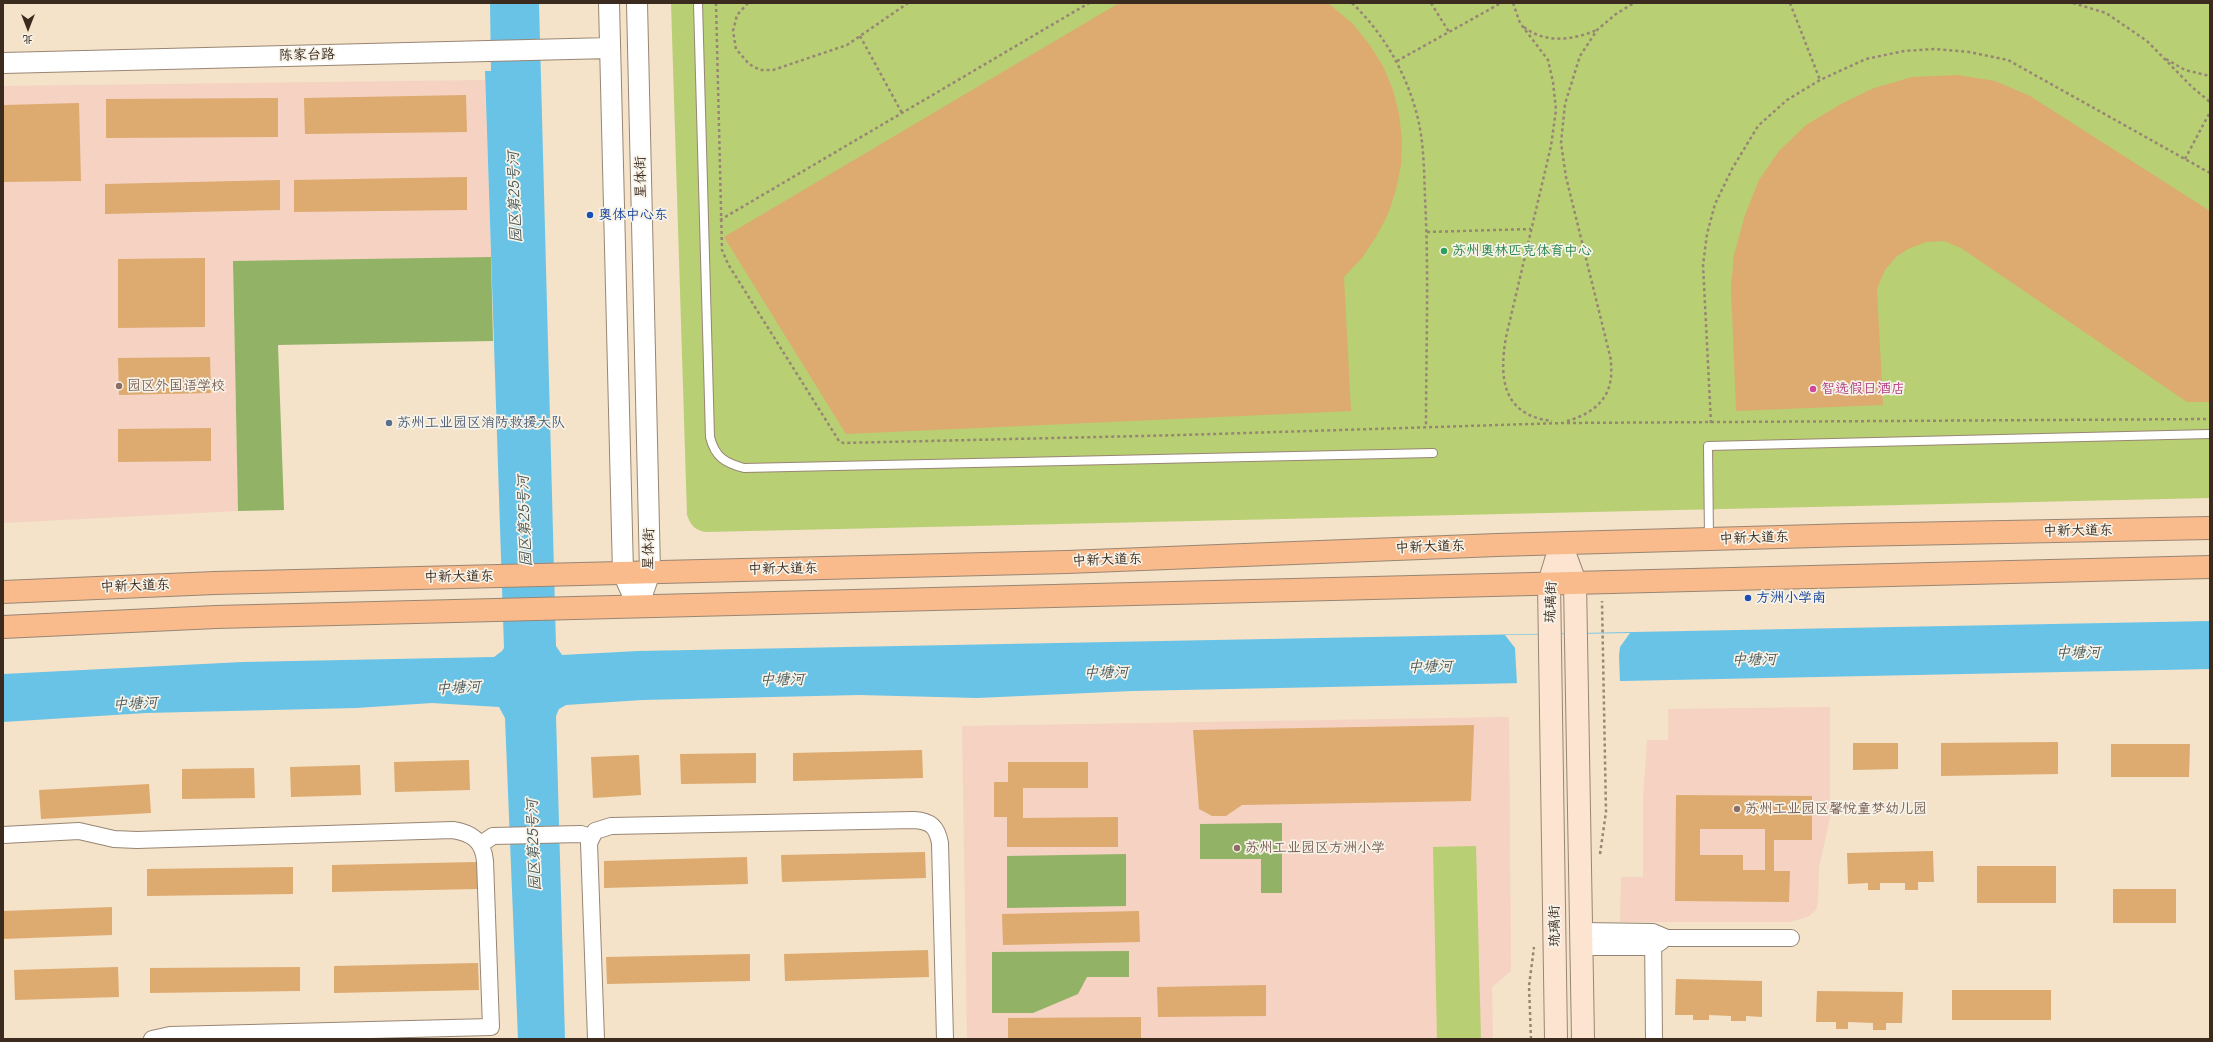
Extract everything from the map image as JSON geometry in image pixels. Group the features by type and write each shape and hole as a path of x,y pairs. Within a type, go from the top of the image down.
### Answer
{"main road":[{"name":"中新大道东","path":"3,592 215,583 1067,562 1859,535 2210,528"},
{"name":"琉璃街","path":"1561,544 1574,582 1583,1039"},
{"name":"琉璃街","path":"1556,1039 1549,583 1561,544"},
{"path":"3,627 216,617 2210,567"}],"street":[{"name":"星体街","path":"609,3 623,573 638,607"},
{"name":"星体街","path":"637,3 650,572 638,607"},
{"name":"陈家台路","path":"3,63 610,48"},
{"path":"596,1039 591,837 595,831 611,826 914,820 927,821 934,827 940,844 945,1039"},
{"path":"3,835 79,831 114,839 137,840 453,830 465,832 473,836 481,844 485,861 491,1027 170,1035 152,1039"},
{"path":"481,844 493,836 581,834 591,837"},
{"path":"1581,939 1791,938"},
{"path":"1654,1039 1658,939"}],"lane":[{"path":"698,3 710,437 712,447 723,461 744,468 1433,453"},
{"path":"1710,540 1708,446 2210,434"}],"path":[{"path":"716,3 720,220 722,250 728,264 839,441 843,443 1182,435 1562,422 1711,423 2210,419"},
{"path":"748,3 737,15 734,31 736,49 748,64 760,70 773,70 847,45 908,3"},
{"path":"720,220 1089,3"},
{"path":"1352,3 1370,20 1397,61 1417,112 1423,152 1427,232 1426,426"},
{"path":"1430,3 1449,32"},
{"path":"1397,61 1501,3"},
{"path":"1513,3 1520,24 1548,60 1554,82 1556,110 1551,146 1506,337 1502,360 1502,378 1509,396 1522,410 1538,419 1562,422 1580,418 1594,409 1604,397 1610,383 1611,360 1566,177 1561,143 1565,104 1580,56 1597,30 1616,14 1634,3"},
{"path":"1790,3 1820,80"},
{"path":"2073,3 2106,14 2147,41 2192,87 2210,102"},
{"path":"1520,24 1540,36 1552,38 1574,38 1597,30"},
{"path":"860,36 902,113"},
{"path":"1711,423 1704,264 1707,234 1715,204 1732,169 1758,126 1787,100 1820,80 1866,60 1904,51 1941,50 1969,52 2008,60 2210,173"},
{"path":"2162,57 2186,70 2210,76"},
{"path":"2185,159 2210,112"},
{"path":"1427,232 1531,229"},
{"path":"1599,861 1606,812 1603,633"}],"shaded area":[{"name":"园区外国语学校","path":"485,80 491,257 233,262 238,511 3,523 3,86"},
{"name":"苏州工业园区馨悦童梦幼儿园","path":"1830,707 1830,818 1819,867 1818,901 1816,910 1809,916 1791,922 1620,922 1621,877 1643,877 1643,799 1647,740 1668,740 1668,709"},
{"name":"苏州工业园区方洲小学","path":"1509,717 1511,971 1492,987 1493,1039 967,1039 962,726"}],"green space":[{"name":"苏州奥林匹克体育中心","path":"671,3 2210,3 2210,498 702,531 694,527 687,515"},
{"path":"491,257 493,341 278,345 284,510 238,511 233,261"},
{"path":"1282,823 1282,893 1261,893 1261,859 1200,859 1200,824"},
{"path":"1476,846 1481,1039 1437,1039 1433,847"},
{"path":"1126,854 1126,906 1007,908 1007,856"},
{"path":"1129,951 1129,977 1087,977 1078,994 1033,1013 992,1013 992,952"}],"water":[{"path":"490,3 539,3 556,646 562,655 638,651 2210,621 2210,669 1132,691 977,698 859,695 642,700 566,705 559,709 556,716 565,1039 518,1039 505,718 499,707 432,703 356,708 146,713 3,722 3,674 243,662 494,657 502,651 504,648 485,71 491,71"}],"pier":[{"path":"1630,633 1620,647 1620,682 1517,684 1515,648 1505,635"}],"building":[{"path":"1119,3 1328,3 1353,24 1369,44 1383,66 1393,90 1399,114 1402,140 1401,165 1396,190 1388,214 1376,237 1362,258 1344,277 1351,411 846,434 724,237"},
{"path":"1958,75 1995,81 2030,96 2210,211 2210,402 2187,402 1961,248 1944,241 1926,242 1908,249 1896,257 1885,270 1877,289 1883,405 1736,411 1731,287 1734,255 1745,215 1759,180 1779,151 1806,125 1841,104 1874,88 1912,77"},
{"path":"466,95 467,132 305,134 304,98"},
{"path":"278,98 278,137 106,138 106,99"},
{"path":"79,103 81,181 3,182 3,105"},
{"path":"467,177 467,210 294,212 294,180"},
{"path":"280,180 280,210 105,214 105,184"},
{"path":"205,258 205,327 118,328 118,259"},
{"path":"210,357 211,393 119,395 118,358"},
{"path":"211,428 211,461 118,462 118,429"},
{"path":"1474,725 1471,801 1242,805 1226,816 1212,816 1199,809 1193,730"},
{"path":"2058,742 2058,774 1941,776 1941,743"},
{"path":"1853,743 1898,743 1898,769 1853,770"},
{"path":"2111,744 2190,744 2189,777 2111,777"},
{"path":"922,750 923,778 793,781 793,753"},
{"path":"756,753 756,783 681,784 680,754"},
{"path":"639,755 641,795 593,798 591,757"},
{"path":"469,760 470,790 395,792 394,762"},
{"path":"1008,762 1088,762 1088,788 1023,788 1023,818 1118,817 1118,847 1007,847 1007,817 994,817 994,782 1008,782"},
{"path":"360,765 361,795 291,797 290,767"},
{"path":"254,768 255,798 182,799 182,769"},
{"path":"149,784 151,813 41,819 39,790"},
{"path":"1676,795 1812,796 1812,840 1774,840 1774,871 1790,871 1789,902 1675,901","holes":["1700,829 1765,829 1765,870 1743,870 1743,855 1700,855"]},
{"path":"1933,851 1934,882 1918,882 1918,890 1905,890 1905,883 1880,883 1880,890 1868,890 1868,883 1848,884 1847,853"},
{"path":"925,852 926,878 782,882 781,855"},
{"path":"747,857 748,884 604,888 604,861"},
{"path":"477,862 477,889 332,892 332,865"},
{"path":"1977,866 2056,866 2056,903 1977,903"},
{"path":"293,867 293,894 147,896 147,869"},
{"path":"2113,889 2176,889 2176,923 2113,923"},
{"path":"112,907 112,935 3,939 3,911"},
{"path":"1139,911 1140,942 1003,945 1002,914"},
{"path":"928,950 929,977 785,981 784,954"},
{"path":"750,954 750,981 607,984 606,957"},
{"path":"478,963 479,990 334,993 334,966"},
{"path":"118,967 119,997 15,1000 14,970"},
{"path":"300,967 300,991 150,993 150,968"},
{"path":"1676,979 1762,981 1762,1017 1746,1016 1746,1021 1731,1021 1731,1016 1709,1015 1709,1020 1693,1020 1693,1015 1675,1015"},
{"path":"1266,985 1266,1016 1158,1017 1157,987"},
{"path":"1952,990 2051,990 2051,1020 1952,1020"},
{"path":"1817,991 1903,992 1902,1023 1886,1023 1886,1030 1873,1030 1873,1023 1848,1022 1848,1029 1836,1029 1836,1022 1816,1022"},
{"path":"1141,1017 1141,1039 1008,1039 1008,1018"}],"place":[{"name":"奥体中心东","path":"590,215"},
{"name":"苏州奥林匹克体育中心","path":"1444,251"},
{"name":"园区外国语学校","path":"119,386"},
{"name":"智选假日酒店","path":"1813,389"},
{"name":"苏州工业园区消防救援大队","path":"389,423"},
{"name":"方洲小学南","path":"1748,598"},
{"name":"苏州工业园区馨悦童梦幼儿园","path":"1737,809"},
{"name":"苏州工业园区方洲小学","path":"1237,848"}],"water label":[{"name":"园区第25号河","path":"515,197"},
{"name":"园区第25号河","path":"525,521"},
{"name":"中塘河","path":"2078,653"},
{"name":"中塘河","path":"1754,660"},
{"name":"中塘河","path":"1430,667"},
{"name":"中塘河","path":"1106,673"},
{"name":"中塘河","path":"782,680"},
{"name":"中塘河","path":"458,688"},
{"name":"中塘河","path":"135,704"},
{"name":"园区第25号河","path":"534,845"}]}
